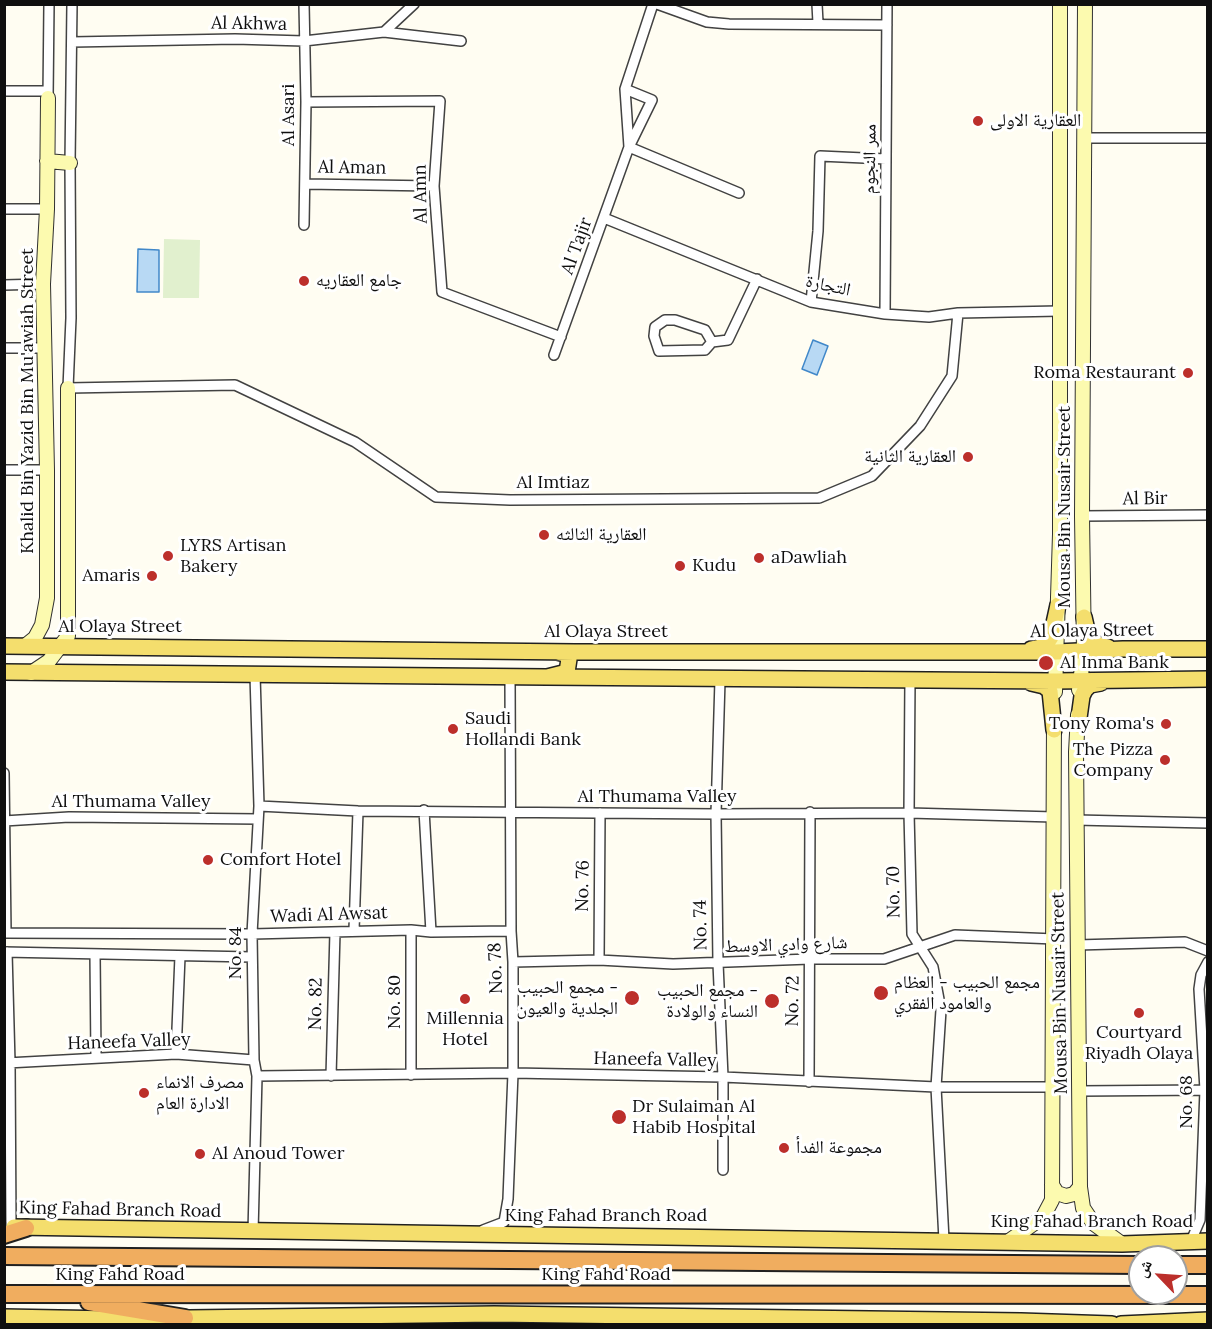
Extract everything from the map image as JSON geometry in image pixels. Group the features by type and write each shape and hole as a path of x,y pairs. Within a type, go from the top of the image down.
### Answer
{"highway":[{"name":"King Fahd Road","path":"4,1256 1128,1265"},
{"path":"1188,1265 1208,1265"},
{"name":"King Fahd Road","path":"4,1294 1208,1294"},
{"path":"40,1294 185,1318"}],"main road":[{"path":"1006,652 1045,646 1051,637 1058,605"},
{"path":"1084,621 1089,639 1093,643 1123,649"},
{"name":"Al Olaya Street","path":"4,646 561,653 1084,652 1123,649 1208,649"},
{"path":"1017,680 1044,676 1051,669 1051,660 1048,656 1028,652"},
{"name":"Al Olaya Street","path":"546,677 567,672 569,659 561,653"},
{"name":"Al Olaya Street","path":"4,672 720,680 1208,679"},
{"path":"1017,680 1044,686 1050,691 1054,730"},
{"path":"1078,725 1085,690 1090,685 1115,680"},
{"name":"King Fahad Branch Road","path":"11,1229 1122,1244 1208,1241"},
{"path":"4,1317 110,1322 185,1318 1112,1324"},
{"path":"1121,1324 1208,1320"}],"street":[{"name":"Khalid Bin Yazid Bin Mu'awiah Street","path":"25,646 35,638 42,625 47,598 43,284 47,209 49,4"},
{"path":"31,673 50,661 69,636 68,388 71,318 72,4"},
{"name":"Al Asari","path":"303,225 306,102 304,4"},
{"path":"384,33 414,4"},
{"path":"655,4 707,22 729,24 887,25"},
{"name":"Al Tajir","path":"629,147 625,89 655,4"},
{"path":"817,4 818,23"},
{"name":"ممر النجوم","path":"885,314 887,4"},
{"name":"Mousa Bin Nusair Street","path":"1009,1241 1043,1217 1052,1200 1054,730 1060,534 1060,4"},
{"name":"Mousa Bin Nusair Street","path":"1085,4 1082,516 1084,652 1078,696 1076,752 1080,1187 1083,1208 1093,1223 1122,1244"},
{"name":"Al Akhwa","path":"72,42 234,39 304,41 384,33 461,40"},
{"name":"Al Tajir","path":"554,355 629,147 652,100 625,89"},
{"path":"4,91 48,95"},
{"name":"Al Amn","path":"306,102 440,101 434,186 442,292 561,337"},
{"path":"1084,138 1208,138"},
{"path":"629,147 739,193"},
{"path":"811,302 818,231 820,156 886,159"},
{"path":"47,161 70,163"},
{"name":"Al Aman","path":"305,184 434,186"},
{"path":"4,209 47,209"},
{"name":"التجارة","path":"604,218 811,302 885,314 929,317 1059,311"},
{"path":"712,342 705,330 675,320 665,320 656,327 654,336 659,351 705,350 712,342 729,340 757,279"},
{"path":"4,285 43,284"},
{"name":"Al Imtiaz","path":"68,388 235,385 355,442 436,497 510,500 819,498 872,476 920,426 952,376 958,314"},
{"path":"4,348 44,348"},
{"path":"4,470 47,470"},
{"name":"Al Bir","path":"1082,516 1208,515"},
{"path":"47,598 57,604 69,600"},
{"path":"1058,628 1062,642 1065,645 1076,646 1082,643 1084,621"},
{"name":"No. 84","path":"253,1232 257,1076 254,1060 252,934 259,806 255,675"},
{"name":"No. 78","path":"471,1235 504,1222 508,1199 513,1074 509,813 510,678"},
{"name":"No. 70","path":"910,679 909,813 912,934 933,967 941,1010 936,1087 944,1240"},
{"name":"No. 74","path":"720,680 716,814 718,963 723,1077 723,1170"},
{"path":"4,773 5,933"},
{"name":"Al Thumama Valley","path":"259,806 358,811 716,814 810,812 1054,817"},
{"path":"424,810 431,932"},
{"path":"354,930 358,811"},
{"name":"No. 72","path":"809,1082 810,812"},
{"name":"No. 76","path":"599,960 600,813"},
{"name":"Al Thumama Valley","path":"5,821 69,817 258,819"},
{"path":"1076,820 1208,823"},
{"name":"Wadi Al Awsat","path":"5,933 252,934 354,930 511,931"},
{"name":"No. 80","path":"411,930 411,1075"},
{"name":"No. 82","path":"331,1076 335,932"},
{"name":"شارع وادي الاوسط","path":"513,962 599,960 673,964 810,958 884,959 955,935 1054,939"},
{"path":"1077,945 1185,942 1208,951"},
{"path":"11,1229 6,952 252,957"},
{"path":"95,954 96,1058"},
{"path":"176,1054 180,956"},
{"name":"No. 68","path":"1191,1241 1200,1220 1206,1090 1199,990 1201,975 1208,962"},
{"name":"Haneefa Valley","path":"7,1063 176,1054 254,1060"},
{"name":"Haneefa Valley","path":"257,1076 513,1074 723,1077 936,1087 1053,1088"},
{"path":"1079,1091 1206,1090"},
{"path":"1052,1185 1057,1193 1066,1196 1074,1194 1080,1187"}],"green space":[{"path":"164,239 200,240 199,298 163,298"}],"water":[{"path":"138,249 159,250 159,292 137,292"},
{"path":"813,340 828,346 817,375 802,369"}],"place":[{"name":"العقارية الاولى","path":"978,121"},
{"name":"جامع العقاريه","path":"304,281"},
{"name":"Roma Restaurant","path":"1188,373"},
{"name":"العقارية الثانية","path":"968,457"},
{"name":"العقارية الثالثه","path":"544,535"},
{"name":"LYRS Artisan Bakery","path":"168,556"},
{"name":"aDawliah","path":"759,558"},
{"name":"Kudu","path":"680,566"},
{"name":"Amaris","path":"152,576"},
{"name":"Al Inma Bank","path":"1046,663"},
{"name":"Tony Roma's","path":"1166,724"},
{"name":"Saudi Hollandi Bank","path":"453,729"},
{"name":"The Pizza Company","path":"1165,760"},
{"name":"Comfort Hotel","path":"208,860"},
{"name":"مجمع الحبيب - العظام والعامود الفقري","path":"881,993"},
{"name":"مجمع الحبيب - الجلدية والعيون","path":"632,998"},
{"name":"Millennia Hotel","path":"465,999"},
{"name":"مجمع الحبيب - النساء والولادة","path":"772,1001"},
{"name":"Courtyard Riyadh Olaya","path":"1139,1013"},
{"name":"مصرف الانماء الادارة العام","path":"144,1093"},
{"name":"Dr Sulaiman Al Habib Hospital","path":"619,1117"},
{"name":"مجموعة الفدأ","path":"784,1148"},
{"name":"Al Anoud Tower","path":"200,1154"}]}
